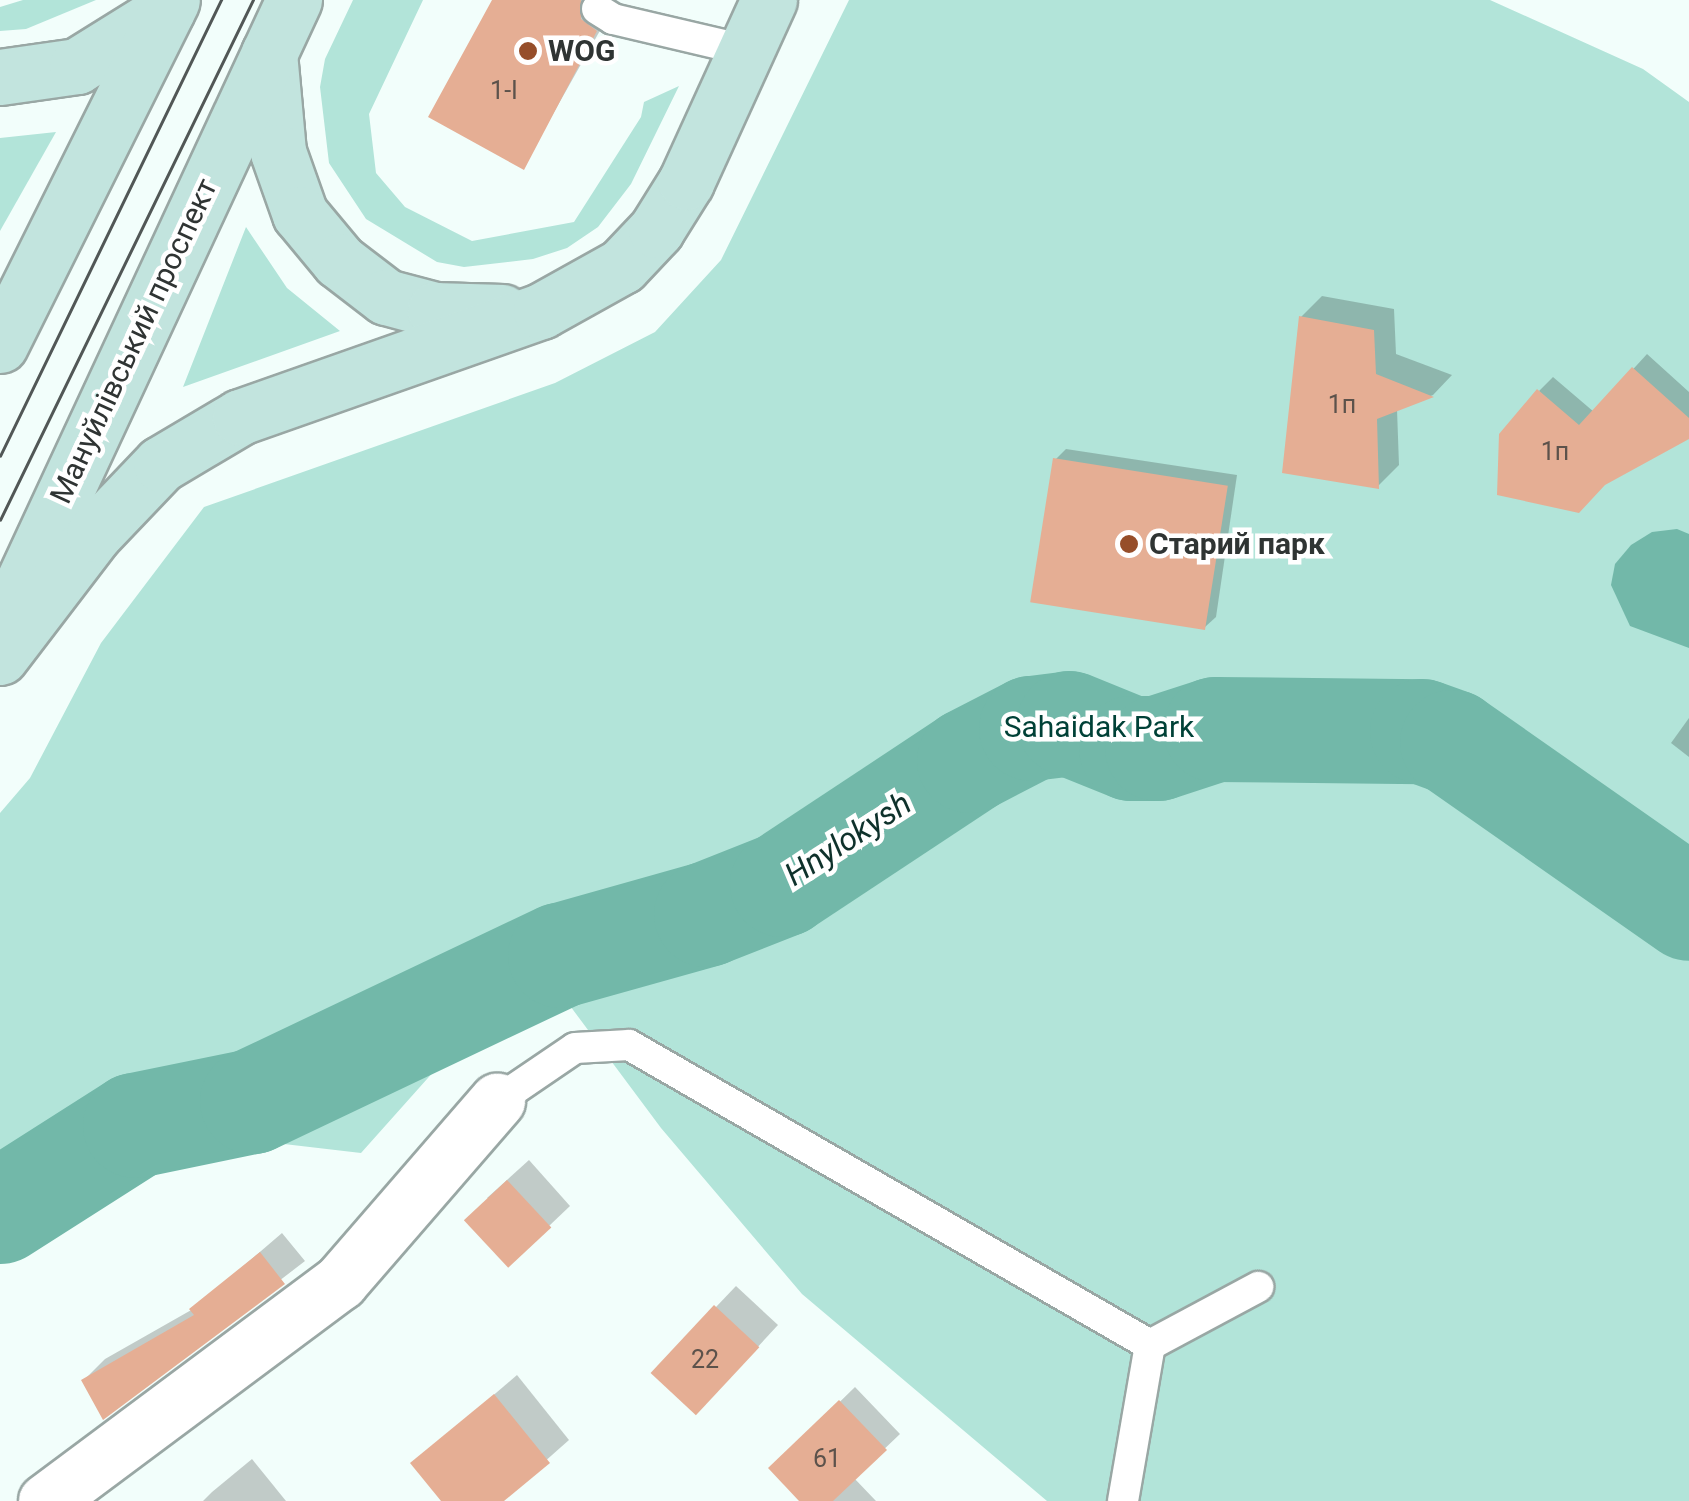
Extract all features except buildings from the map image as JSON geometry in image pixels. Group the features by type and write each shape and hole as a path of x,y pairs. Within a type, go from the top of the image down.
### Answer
{"main road":[{"name":"Мануйлівський проспект","path":"0,632 294,0"},
{"path":"0,657 94,534 161,464 240,417 542,311 622,266 656,230 686,182 769,0"},
{"path":"0,77 77,66 170,5"},
{"path":"0,345 170,5"},
{"path":"269,50 278,152 300,214 339,262 386,298 435,310 542,311"}],"street":[{"path":"46,1501 340,1282 497,1101"}],"lane":[{"path":"611,9 746,50"},
{"path":"497,1101 575,1048 629,1045 1150,1345"},
{"path":"1150,1345 1258,1287"},
{"path":"1123,1501 1150,1345"}],"green space":[{"path":"23,0 96,0 26,29 0,31 0,7"},
{"path":"353,0 423,0 369,114 376,173 405,207 472,241 574,222 641,117 644,102 679,86 631,184 598,227 567,248 533,259 464,267 437,262 366,219 329,163 320,87 325,59"},
{"name":"Sahaidak Park","path":"849,0 1490,0 1643,69 1689,102 1689,1501 1047,1501 802,1294 661,1128 556,987 477,1023 361,1153 250,1140 66,1170 0,1207 0,813 30,778 101,643 204,507 555,383 655,332 721,260"},
{"path":"56,132 0,231 0,138"},
{"path":"246,227 287,288 340,331 183,387"}],"shaded area":[{"path":"1677,529 1689,534 1689,648 1630,626 1611,585 1615,564 1631,545 1652,532"}],"waterway":[{"name":"Hnylokysh","path":"0,1211 135,1125 252,1101 560,955 706,914 782,884 969,760 1031,728 1069,723 1131,748 1157,748 1215,729 1422,731 1452,742 1689,908"}],"tram line":[{"path":"0,456 221,0"},
{"path":"0,520 253,0"}],"place":[{"name":"WOG","path":"528,51"},
{"name":"Старий парк","path":"1129,544"}]}
